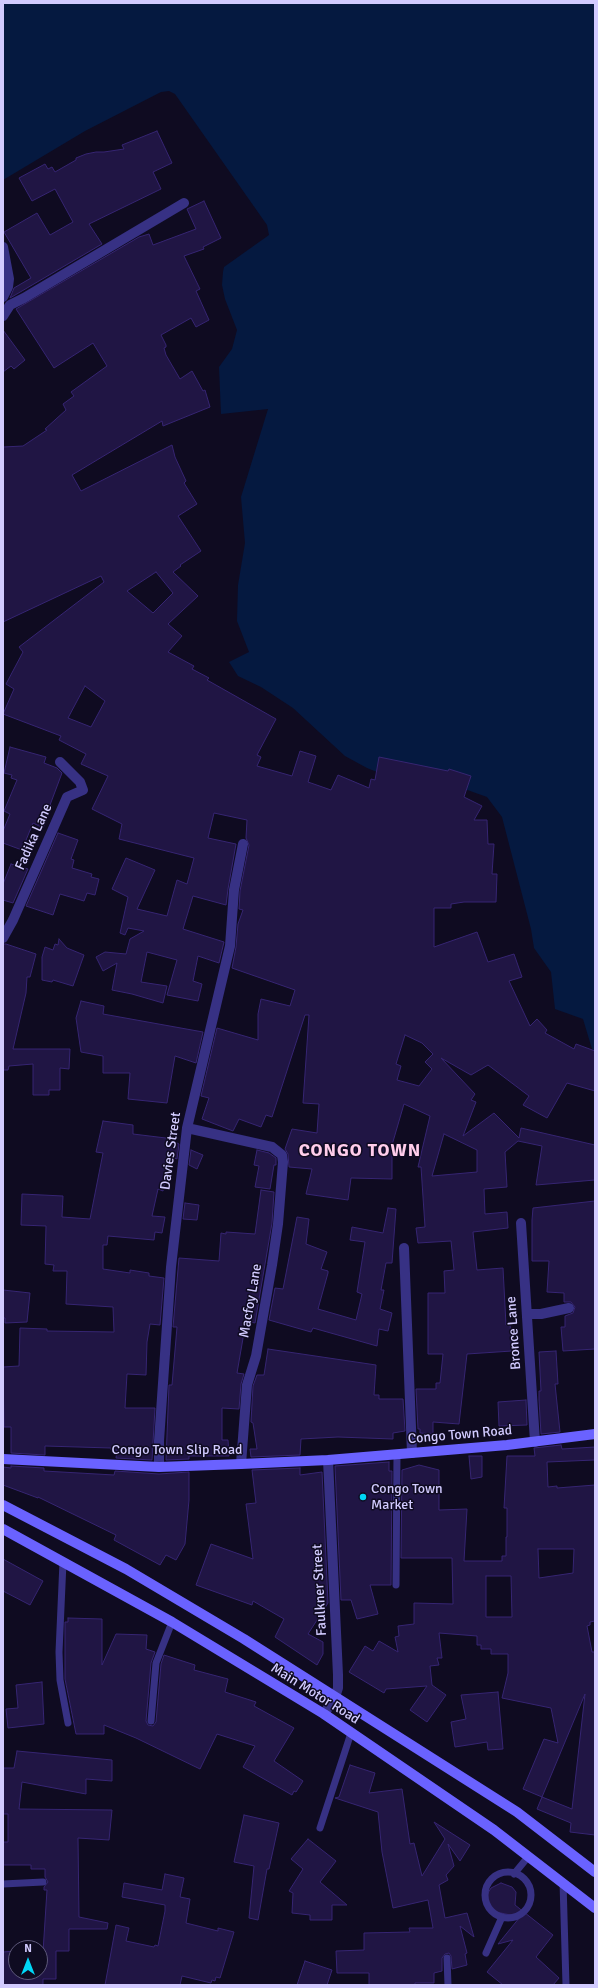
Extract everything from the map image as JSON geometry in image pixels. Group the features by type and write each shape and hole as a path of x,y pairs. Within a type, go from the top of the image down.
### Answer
{"main road":[{"name":"Congo Town Road","path":"328,1460 535,1442 595,1434"},
{"name":"Congo Town Slip Road","path":"3,1459 159,1467 328,1460"},
{"name":"Main Motor Road","path":"3,1505 126,1569 244,1639 517,1812 595,1872"},
{"name":"Main Motor Road","path":"3,1529 172,1622 324,1714 494,1830 595,1908"}],"street":[{"path":"3,316 10,305 184,203"},
{"path":"3,247 9,279 8,287 3,297"},
{"name":"Fadika Lane","path":"3,938 13,920 67,797 83,790 83,786 80,782 60,762"},
{"name":"Davies Street","path":"159,1467 159,1441 171,1266 187,1128 230,946 234,890 243,844"},
{"name":"Macfoy Lane","path":"187,1128 272,1147 282,1155 283,1162 278,1224 256,1356 247,1385 241,1464"},
{"name":"Bronce Lane","path":"521,1222 535,1442"},
{"path":"404,1248 412,1453"},
{"path":"527,1314 541,1314 569,1308"},
{"name":"Faulkner Street","path":"324,1714 335,1697 338,1688 328,1460"}],"lane":[{"path":"396,1585 397,1454"},
{"path":"63,1562 58,1652 60,1680 68,1723"},
{"path":"151,1721 156,1664 172,1622"},
{"path":"320,1828 351,1733"},
{"path":"514,1874 528,1857"},
{"path":"500,1874 514,1874 521,1877 530,1890 528,1905 524,1912 517,1916 502,1917 490,1909 485,1896 486,1889 489,1883 500,1874"},
{"path":"3,1884 43,1882"},
{"path":"563,1882 566,1985"},
{"path":"486,1953 502,1917"},
{"path":"446,1958 448,1985"}],"water":[{"path":"3,3 595,3 595,1051 592,1049 583,1019 555,1009 551,972 534,948 531,929 502,817 487,797 459,787 407,784 367,768 345,756 293,708 261,687 238,676 229,662 249,652 237,621 238,585 245,543 241,497 268,409 221,414 219,367 232,349 237,330 225,299 222,285 223,272 224,267 269,235 267,225 175,94 169,91 161,92 85,131 3,180"}],"building":[{"path":"157,131 172,163 153,172 161,189 89,224 102,244 10,298 14,288 31,278 4,232 37,213 50,235 73,222 55,189 32,201 19,178 45,164 48,169 52,167 55,172 76,160 76,158 86,154 124,149 122,145"},
{"path":"204,201 221,238 203,247 204,249 184,256 200,289 196,291 209,320 196,327 191,318 161,335 166,345 164,348 166,355 180,379 192,371 203,391 205,390 210,407 163,426 162,421 72,475 81,491 172,445 175,457 186,481 184,483 197,504 178,516 201,551 180,565 181,566 173,572 198,596 168,624 182,636 168,652 194,666 192,669 209,678 207,680 276,719 257,755 261,757 257,766 292,776 300,751 316,756 308,782 331,790 338,775 369,788 371,779 375,780 379,757 448,771 449,769 471,776 464,797 482,806 474,820 487,820 488,844 494,844 492,874 497,874 496,902 464,902 451,904 451,908 434,908 434,947 477,932 488,962 514,954 522,977 509,981 530,1026 537,1019 547,1030 545,1033 574,1049 576,1044 595,1051 595,1091 567,1083 547,1118 523,1105 529,1096 488,1065 471,1075 441,1058 475,1094 471,1100 476,1102 463,1136 494,1113 519,1138 521,1128 595,1145 595,1180 536,1185 542,1146 518,1141 505,1152 507,1187 484,1189 485,1214 507,1212 508,1228 473,1232 477,1270 503,1268 506,1325 510,1324 512,1351 467,1354 459,1424 433,1422 433,1434 420,1433 420,1429 418,1429 416,1389 436,1389 436,1383 440,1383 443,1354 428,1354 428,1293 445,1293 444,1271 454,1270 451,1241 418,1243 416,1228 425,1227 421,1167 418,1167 430,1116 404,1104 392,1145 392,1179 351,1178 348,1200 306,1194 312,1169 289,1167 288,1154 285,1149 292,1129 317,1133 319,1104 303,1103 309,1015 305,1015 272,1117 266,1115 261,1127 239,1119 233,1131 202,1119 209,1098 201,1096 217,1028 258,1040 258,1014 261,999 290,1006 295,990 232,968 238,924 243,910 239,909 240,891 249,845 246,838 247,820 214,813 208,838 236,844 226,905 193,896 183,929 224,942 219,963 198,956 193,981 202,984 198,1001 167,995 177,960 147,952 141,982 167,986 163,1003 112,990 117,963 103,971 96,957 105,952 126,954 130,939 144,931 128,928 125,935 120,933 128,897 112,889 126,858 155,870 137,909 167,916 177,880 187,884 194,858 119,839 122,824 92,809 108,776 81,764 86,754 59,740 61,736 3,714 14,689 6,684 23,652 19,647 104,582 101,576 3,622 3,447 23,446 47,430 45,429 66,410 63,404 74,396 71,392 107,366 93,343 54,368 16,309 139,237 149,234 153,245 196,229 187,209","holes":["156,572 173,593 153,613 127,591","85,686 105,701 91,727 68,718","405,1035 422,1043 433,1054 425,1062 432,1069 419,1086 397,1080 401,1066 396,1064","444,1134 477,1150 477,1172 432,1176"]},
{"path":"3,330 25,360 14,369 11,366 3,372"},
{"path":"10,747 46,757 44,763 57,768 62,773 50,805 52,806 43,828 33,823 22,850 3,843 3,831 10,814 4,811 17,780 11,778 12,775 4,773"},
{"path":"58,833 78,840 71,859 74,860 72,868 92,874 91,877 99,879 95,895 87,893 84,901 60,894 53,915 26,906"},
{"path":"11,864 28,869 13,903 3,900 3,884"},
{"path":"59,939 67,948 84,955 73,986 53,980 52,982 42,980 42,957 45,947 53,950 55,944 58,945"},
{"path":"3,944 36,954 30,977 27,977 26,993 13,1049 70,1049 69,1069 60,1068 60,1090 49,1090 49,1095 33,1095 33,1064 9,1066 8,1070 3,1070"},
{"path":"81,1001 104,1006 103,1014 203,1032 196,1063 175,1056 167,1103 128,1099 130,1073 103,1073 103,1056 81,1052 76,1018"},
{"path":"103,1121 133,1125 133,1134 174,1139 173,1141 179,1144 177,1159 172,1157 163,1191 158,1189 152,1216 165,1217 162,1233 155,1232 154,1240 108,1236 107,1245 103,1245 103,1269 130,1273 130,1270 149,1273 149,1276 164,1278 160,1325 150,1324 147,1342 146,1375 127,1374 125,1408 155,1408 152,1460 116,1458 117,1450 111,1450 111,1448 45,1446 45,1455 11,1453 11,1427 4,1427 3,1367 19,1366 20,1328 47,1329 47,1331 114,1332 113,1307 66,1304 67,1271 53,1271 54,1265 45,1264 46,1226 21,1225 22,1194 63,1196 62,1217 90,1219 103,1153 96,1152"},
{"path":"191,1150 203,1155 197,1169 189,1165"},
{"path":"257,1150 269,1153 276,1158 276,1165 274,1165 270,1189 255,1187 259,1166 254,1165"},
{"path":"261,1190 274,1192 272,1223 255,1323 246,1321 237,1373 244,1374 241,1384 239,1409 222,1408 222,1440 228,1440 229,1456 189,1456 189,1459 166,1460 169,1385 172,1385 177,1327 173,1327 179,1258 219,1261 221,1233 255,1234"},
{"path":"595,1201 595,1349 563,1351 561,1327 565,1327 565,1316 573,1313 575,1307 571,1302 564,1302 564,1293 547,1292 549,1261 532,1261 533,1208"},
{"path":"185,1203 199,1205 197,1220 183,1219"},
{"path":"388,1208 396,1209 392,1263 386,1263 381,1290 384,1290 380,1309 392,1313 388,1331 379,1329 377,1346 313,1328 311,1332 269,1320 275,1288 283,1289 297,1217 309,1219 306,1244 327,1252 321,1269 328,1271 328,1273 318,1309 356,1320 362,1294 357,1292 365,1242 350,1240 352,1227 383,1233"},
{"path":"3,1290 30,1293 27,1322 5,1323 5,1318 3,1318"},
{"path":"268,1349 376,1365 374,1395 379,1395 379,1399 403,1399 405,1431 393,1433 393,1439 338,1437 301,1439 300,1455 251,1457 250,1449 257,1449 253,1423 251,1422 253,1386 257,1375 264,1375"},
{"path":"556,1351 558,1384 555,1384 560,1432 541,1434 539,1352"},
{"path":"526,1400 527,1425 499,1426 498,1402"},
{"path":"561,1445 562,1449 595,1447 595,1460 547,1462 548,1487 557,1486 557,1488 595,1485 595,1621 590,1622 590,1625 587,1626 592,1652 595,1652 595,1835 570,1832 571,1823 537,1809 542,1797 523,1789 544,1739 558,1743 551,1708 502,1698 508,1673 508,1654 491,1654 491,1649 481,1649 481,1645 477,1645 477,1636 439,1633 442,1658 437,1658 439,1665 430,1666 432,1685 446,1695 427,1722 410,1710 427,1686 386,1689 384,1693 349,1672 365,1646 373,1651 379,1641 398,1652 395,1637 399,1636 398,1626 414,1624 414,1603 453,1604 452,1558 401,1558 402,1470 419,1465 439,1470 439,1510 467,1509 464,1561 502,1561 502,1556 506,1556 507,1537 507,1508 504,1508 507,1456 535,1456 534,1448","holes":["538,1549 574,1549 573,1573 539,1578","486,1576 511,1576 512,1617 486,1617","585,1694 572,1809 542,1797"]},
{"path":"469,1456 482,1456 482,1477 471,1479"},
{"path":"389,1462 389,1471 392,1471 391,1585 370,1585 378,1614 357,1619 351,1600 341,1600 335,1466"},
{"path":"11,1466 44,1468 44,1471 114,1475 115,1471 159,1474 189,1472 189,1500 185,1544 176,1560 166,1555 160,1565 114,1540 116,1535 38,1497 3,1485 3,1467 11,1468"},
{"path":"300,1468 300,1475 322,1472 328,1603 308,1634 323,1642 323,1654 317,1665 275,1637 284,1619 253,1601 252,1605 196,1585 211,1544 253,1559 246,1504 256,1503 252,1470"},
{"path":"3,1559 43,1581 30,1605 3,1591"},
{"path":"68,1618 102,1619 102,1665 116,1634 147,1635 146,1649 155,1652 151,1663 146,1721 148,1725 153,1726 156,1722 161,1664 164,1655 195,1665 194,1670 228,1679 225,1692 256,1702 254,1706 294,1728 274,1761 303,1781 296,1792 294,1791 292,1795 243,1767 255,1746 217,1734 200,1769 136,1738 104,1725 104,1734 76,1734 65,1679 65,1622 68,1622"},
{"path":"42,1682 44,1724 8,1728 6,1709 18,1708 16,1685"},
{"path":"498,1692 503,1749 488,1750 487,1742 455,1747 451,1722 466,1719 461,1695"},
{"path":"17,1751 112,1760 112,1781 86,1779 86,1794 22,1782 19,1809 112,1810 109,1840 78,1838 79,1917 108,1923 107,1929 69,1929 69,1951 56,1951 56,1979 48,1979 48,1940 44,1940 47,1890 44,1890 44,1887 48,1882 45,1877 45,1869 31,1869 31,1865 3,1865 3,1842 8,1842 8,1814 3,1814 3,1768 14,1768"},
{"path":"350,1765 375,1773 369,1793 402,1789 410,1844 414,1843 422,1876 445,1839 434,1822 470,1845 460,1861 448,1844 454,1866 446,1875 448,1880 439,1885 445,1918 467,1913 474,1937 460,1926 467,1953 465,1954 467,1965 452,1969 451,1956 449,1953 445,1954 442,1958 442,1971 434,1973 434,1983 415,1983 415,1985 369,1985 369,1973 337,1973 336,1951 364,1950 364,1933 410,1932 409,1928 433,1928 428,1900 393,1908 382,1852 378,1812 335,1798 339,1797"},
{"path":"244,1815 279,1823 269,1869 267,1869 258,1920 249,1918 254,1866 234,1862"},
{"path":"308,1839 336,1861 320,1882 347,1905 332,1905 332,1920 310,1920 310,1915 292,1913 293,1893 289,1891 303,1869 291,1859"},
{"path":"165,1874 184,1878 180,1897 190,1899 186,1923 218,1931 218,1928 234,1932 220,1978 216,1977 215,1981 212,1980 211,1983 182,1976 180,1985 105,1985 116,1925 129,1928 126,1941 154,1947 155,1945 158,1946 165,1911 165,1905 122,1897 124,1883 162,1890"},
{"path":"501,1883 512,1887 516,1892 515,1905 553,1935 536,1957 559,1978 553,1985 503,1985 487,1972 513,1940 498,1944 520,1917 496,1912 491,1909 486,1901 491,1888"},
{"path":"3,1952 8,1952 8,1980 43,1980 43,1985 3,1985"},
{"path":"305,1961 332,1970 327,1985 297,1985"}],"place":[{"name":"Congo Town Market","path":"363,1497"}],"district":[{"name":"CONGO TOWN","path":"360,1151"}]}
